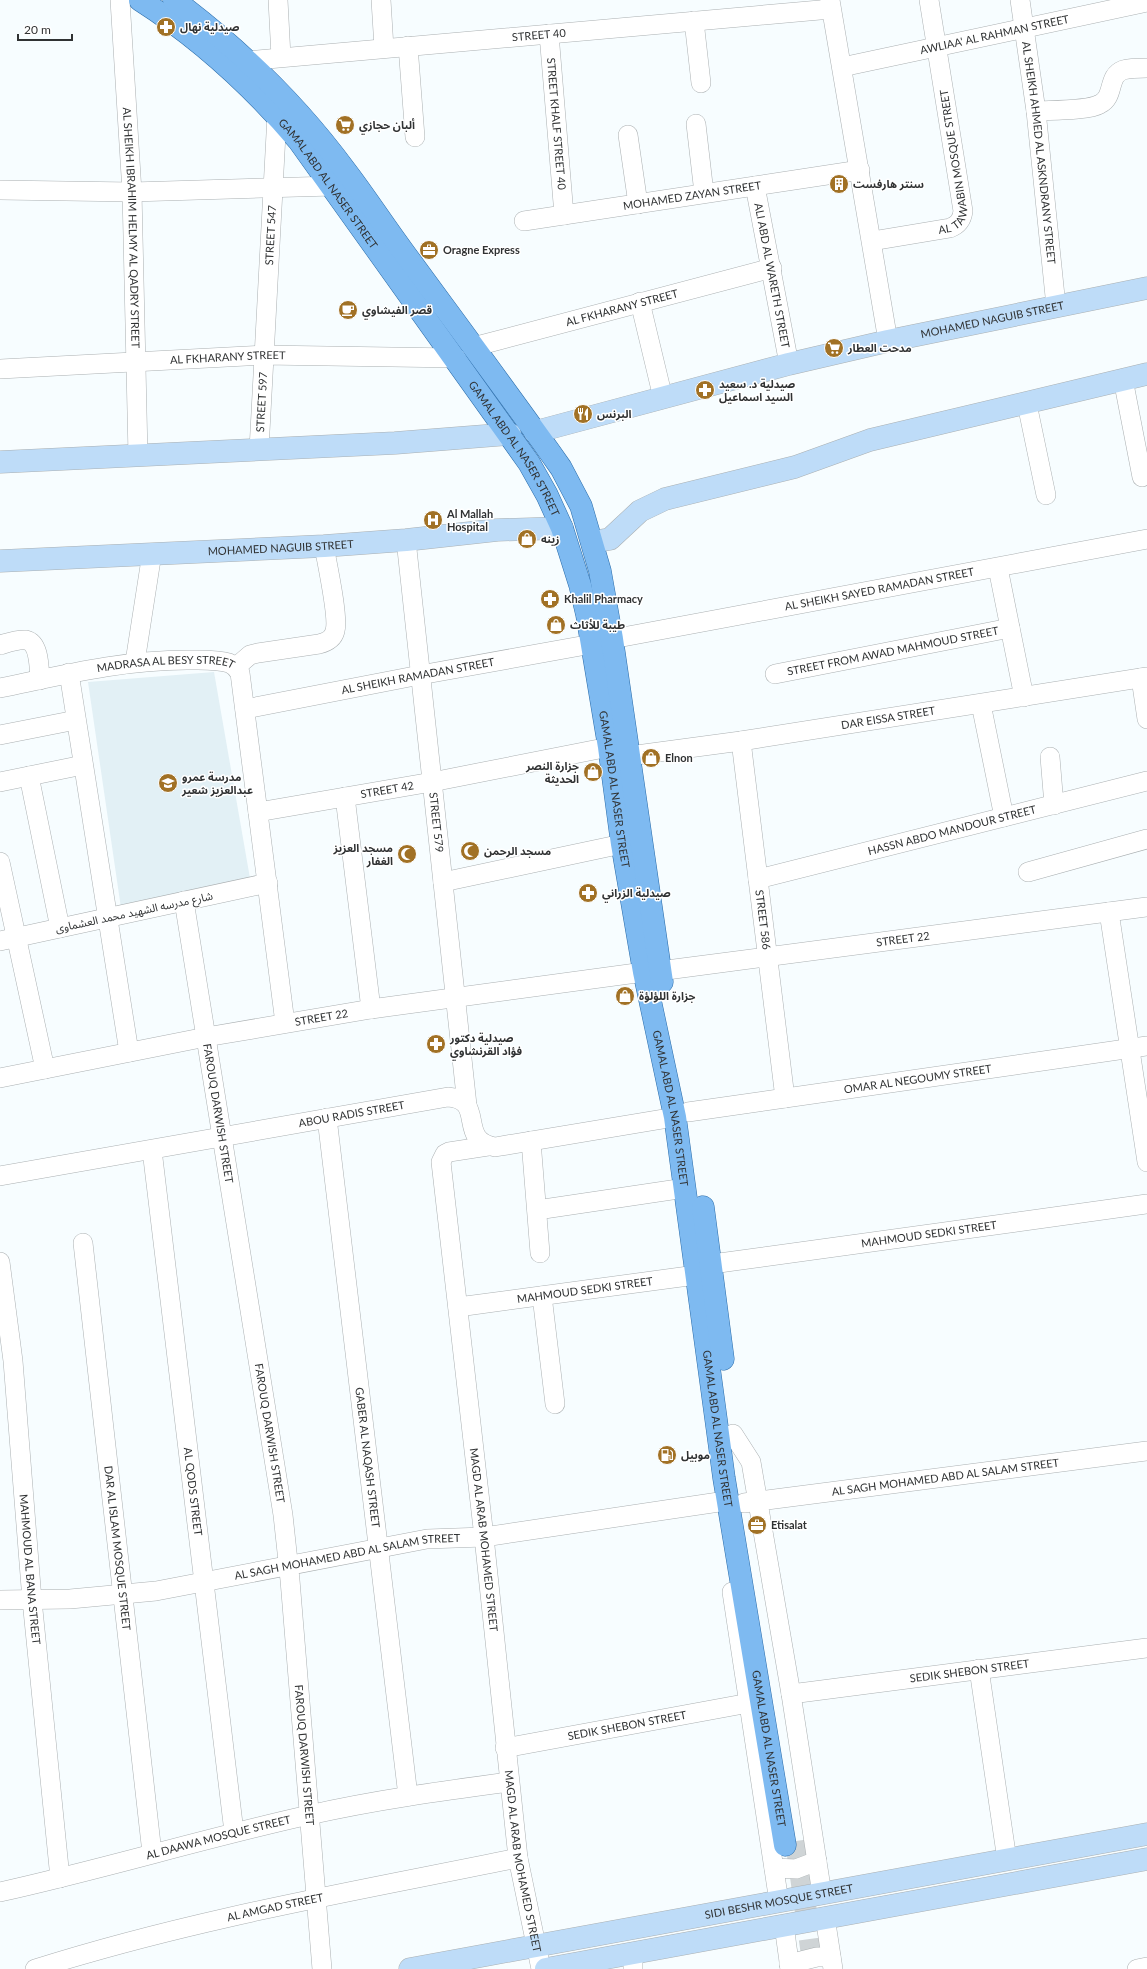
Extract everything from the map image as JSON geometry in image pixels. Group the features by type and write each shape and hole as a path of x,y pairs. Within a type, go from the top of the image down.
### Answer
{"main road":[{"name":"GAMAL ABD AL NASER STREET","path":"140,0 167,18 209,50 277,115 464,352 536,432 562,468 581,506 592,542 604,592 602,642 609,747 622,844 652,971 682,1114 733,1434 750,1502 790,1843 724,1478 707,1271 685,1188 682,1114"},
{"name":"GAMAL ABD AL NASER STREET","path":"174,0 204,22 246,61 298,113 346,170 394,239 464,352 510,434 529,463 547,495 562,528 580,585 602,642 629,756 652,971"}],"street":[{"name":"AL SHEIKH IBRAHIM HELMY AL QADRY STREET","path":"120,0 132,192 138,456"},
{"path":"278,0 281,57"},
{"path":"381,0 384,48"},
{"name":"AL TAWABIN MOSQUE STREET","path":"872,241 950,228 956,226 962,216 963,211 929,0"},
{"name":"AL SHEIKH AHMED AL ASKNDRANY STREET","path":"1020,0 1036,111 1056,306"},
{"name":"AWLIAA' AL RAHMAN STREET","path":"842,67 1024,28 1110,5 1147,2"},
{"path":"831,4 888,341"},
{"name":"STREET 40","path":"246,61 694,21 831,4"},
{"path":"694,21 701,83"},
{"name":"STREET KHALF STREET 40","path":"549,34 564,215"},
{"path":"408,46 415,137"},
{"path":"1036,111 1099,105 1108,97 1112,80 1119,72 1128,69 1147,68"},
{"name":"STREET 547","path":"264,355 277,115"},
{"path":"696,124 704,194"},
{"path":"628,135 638,204"},
{"name":"MOHAMED ZAYAN STREET","path":"524,221 860,170"},
{"path":"0,190 132,192 333,186"},
{"name":"ALI ABD AL WARETH STREET","path":"755,186 772,268 789,364"},
{"name":"AL FKHARANY STREET","path":"0,369 264,355 464,352 640,302 772,268"},
{"name":"MOHAMED NAGUIB STREET","path":"536,432 789,364 888,341 1147,288"},
{"path":"640,302 663,398"},
{"name":"STREET 597","path":"259,450 264,355"},
{"path":"592,542 610,539 640,511 665,499 795,467 870,440 1027,404 1147,374"},
{"path":"1123,379 1142,476"},
{"path":"1027,404 1046,495"},
{"path":"0,462 395,443 510,434"},
{"name":"MOHAMED NAGUIB STREET","path":"0,561 324,546 406,540 490,530 562,528"},
{"name":"AL SHEIKH SAYED RAMADAN STREET","path":"602,642 1147,539"},
{"name":"STREET 579","path":"406,540 467,1105"},
{"path":"236,667 250,655 319,644 329,641 333,636 336,621 324,546"},
{"path":"135,662 152,553"},
{"path":"998,568 1024,697"},
{"name":"STREET FROM AWAD MAHMOUD STREET","path":"775,674 1010,628"},
{"path":"0,645 24,640 32,644 36,652 40,680"},
{"name":"AL SHEIKH RAMADAN STREET","path":"245,709 420,674 602,642"},
{"name":"MADRASA AL BESY STREET","path":"0,688 69,673 135,662 193,660 222,661 236,667 240,673 245,709 285,1023"},
{"path":"69,673 128,1052"},
{"path":"1144,678 1147,719"},
{"name":"DAR EISSA STREET","path":"629,756 741,741 1144,678"},
{"path":"981,704 1004,817"},
{"path":"0,735 76,720"},
{"name":"STREET 586","path":"741,741 785,1098"},
{"name":"STREET 42","path":"258,812 432,782 609,747"},
{"path":"1050,758 1054,804"},
{"path":"0,782 83,765"},
{"path":"29,776 60,928"},
{"name":"HASSN ABDO MANDOUR STREET","path":"758,879 1147,781"},
{"path":"345,797 371,1009"},
{"path":"1028,872 1147,839"},
{"path":"443,882 622,844"},
{"path":"0,862 8,939 45,1069"},
{"name":"شارع مدرسه الشهيد محمد العشماوى","path":"8,939 268,884"},
{"name":"FAROUQ DARWISH STREET","path":"184,901 282,1507 289,1566 322,1969"},
{"name":"STREET 22","path":"0,1078 206,1037 371,1009 768,955 1147,907"},
{"path":"1109,912 1138,1047 1147,1162"},
{"name":"OMAR AL NEGOUMY STREET","path":"682,1114 1138,1047"},
{"name":"ABOU RADIS STREET","path":"0,1176 448,1097 455,1098 467,1105"},
{"path":"467,1105 470,1112 472,1130 481,1142 488,1146 495,1147 682,1114"},
{"name":"GABER AL NAQASH STREET","path":"327,1118 408,1796"},
{"path":"531,1141 540,1253"},
{"name":"MAGD AL ARAB MOHAMED STREET","path":"488,1146 449,1152 442,1158 441,1162 484,1537 505,1748 518,1858 541,1969"},
{"name":"AL QODS STREET","path":"152,1150 234,1832"},
{"path":"537,1210 685,1188"},
{"name":"MAHMOUD SEDKI STREET","path":"458,1307 542,1296 1147,1204"},
{"name":"DAR AL ISLAM MOSQUE STREET","path":"83,1243 152,1853"},
{"name":"MAHMOUD AL BANA STREET","path":"0,1262 3,1308 13,1361 32,1600 60,1878"},
{"path":"542,1296 555,1404"},
{"name":"AL SAGH MOHAMED ABD AL SALAM STREET","path":"750,1502 1147,1451"},
{"path":"724,1478 719,1502 779,1902"},
{"name":"AL SAGH MOHAMED ABD AL SALAM STREET","path":"0,1600 70,1599 122,1595 204,1583 427,1539 484,1537 719,1502"},
{"path":"750,1502 791,1694 822,1894"},
{"name":"SEDIK SHEBON STREET","path":"791,1694 1147,1648"},
{"path":"979,1669 1007,1860"},
{"name":"SEDIK SHEBON STREET","path":"505,1748 749,1703"},
{"name":"AL DAAWA MOSQUE STREET","path":"0,1892 60,1878 234,1832 310,1815 408,1796 509,1782"},
{"name":"SIDI BESHR MOSQUE STREET","path":"410,1969 1147,1834"},
{"name":"AL AMGAD STREET","path":"35,1969 135,1941 316,1899 518,1858"},
{"name":"SIDI BESHR MOSQUE STREET","path":"546,1969 633,1961 784,1925 1147,1860"},
{"path":"774,1868 796,1869 817,1861"},
{"path":"825,1917 832,1963"},
{"path":"784,1925 790,1967 817,1957 832,1963"},
{"path":"1137,1969 1147,1967"}],"shaded area":[{"name":"مدرسة عمرو عبدالعزيز شعير","path":"214,672 251,884 121,908 88,682"}],"tunnel":[{"path":"796,1841 814,1969"}],"place":[{"name":"صيدلية نهال","path":"166,27"},
{"name":"ألبان حجازي","path":"345,125"},
{"name":"سنتر هارفست","path":"839,184"},
{"name":"Oragne Express","path":"429,250"},
{"name":"قصر الفيشاوي","path":"348,310"},
{"name":"مدحت العطار","path":"834,348"},
{"name":"صيدلية د. سعيد السيد اسماعيل","path":"705,390"},
{"name":"البرنس","path":"583,414"},
{"name":"Al Mallah Hospital","path":"433,520"},
{"name":"زينه","path":"527,539"},
{"name":"Khalil Pharmacy","path":"550,599"},
{"name":"طيبة للأثاث","path":"556,625"},
{"name":"Elnon","path":"651,758"},
{"name":"جزارة النصر الحديثة","path":"593,772"},
{"name":"مدرسة عمرو عبدالعزيز شعير","path":"168,783"},
{"name":"مسجد الرحمن","path":"470,851"},
{"name":"مسجد العزيز الغفار","path":"407,854"},
{"name":"صيدلية الزراني","path":"588,893"},
{"name":"جزارة اللؤلؤة","path":"625,996"},
{"name":"صيدلية دكتور فؤاد القرنشاوي","path":"436,1044"},
{"name":"موبيل","path":"667,1455"},
{"name":"Etisalat","path":"757,1525"}]}
